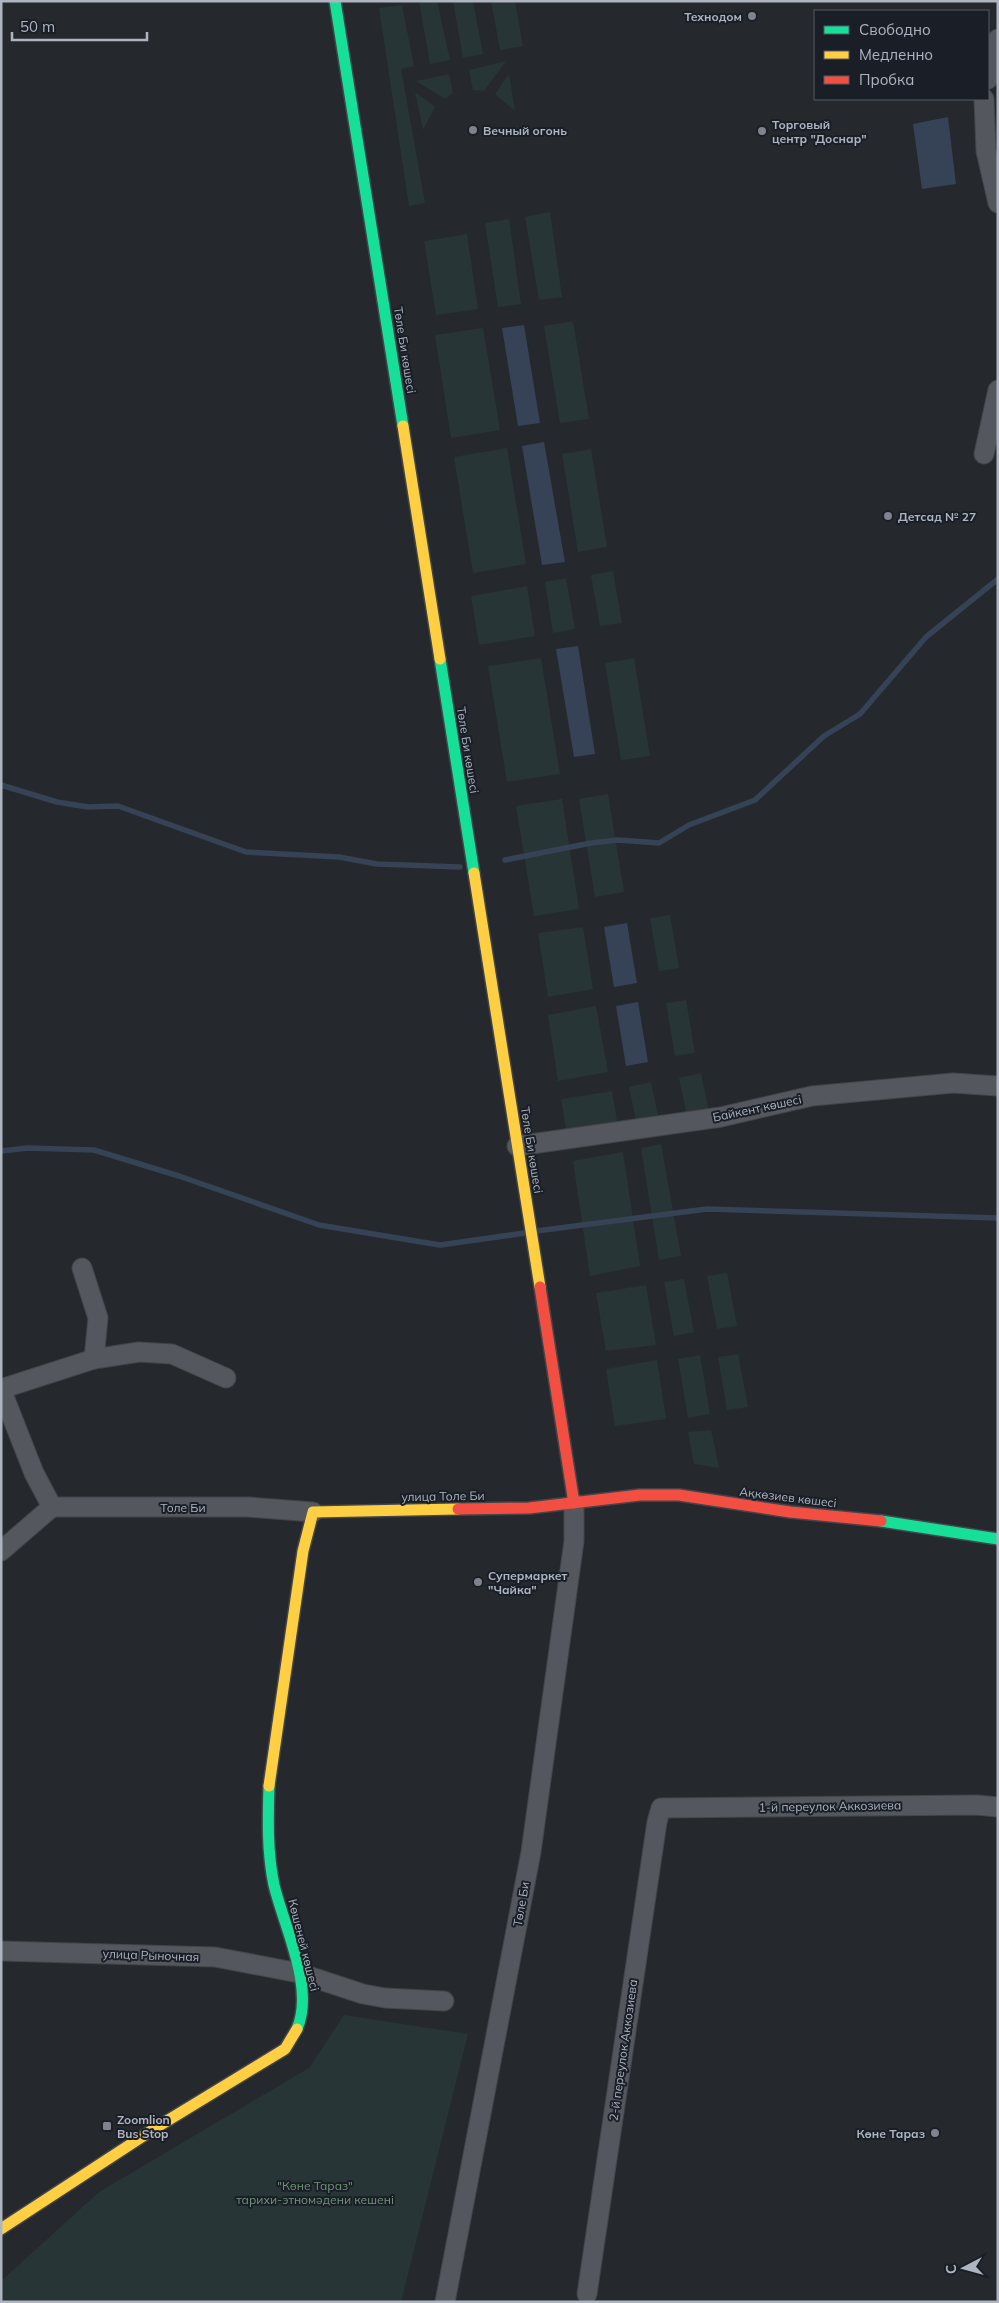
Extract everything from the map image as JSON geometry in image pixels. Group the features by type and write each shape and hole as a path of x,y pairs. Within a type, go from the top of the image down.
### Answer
{"main road":[{"name":"Төле Би көшесі","path":"336,1 574,1503"},
{"name":"Ақкөзиев көшесі","path":"574,1503 640,1495 679,1495 790,1512 888,1522 998,1539"},
{"name":"улица Толе Би","path":"313,1512 529,1508 574,1503"},
{"name":"Көшеней көшесі","path":"1,2229 157,2127 285,2049 294,2036 300,2022 303,2000 299,1973 274,1884 267,1835 269,1782 303,1551 313,1512"}],"street":[{"path":"989,75 998,39"},
{"path":"984,100 986,150 998,202"},
{"path":"984,454 998,390"},
{"name":"Байкент көшесі","path":"517,1146 721,1117 812,1096 953,1083 998,1086"},
{"path":"82,1268 98,1318 94,1359"},
{"path":"1,1551 52,1506 34,1474 1,1389 94,1359 138,1352 172,1354 226,1378"},
{"name":"Төле Би","path":"445,2302 531,1852 574,1541 574,1503"},
{"name":"Толе Би","path":"52,1506 248,1507 313,1512"},
{"name":"1-й переулок Аккозиева","path":"661,1808 998,1806"},
{"name":"2-й переулок Аккозиева","path":"587,2294 655,1832 661,1808"},
{"name":"улица Рыночная","path":"1,1951 214,1957 299,1973 363,1994 385,1998 444,2000"}],"green space":[{"path":"419,1 437,1 450,60 430,64"},
{"path":"453,1 473,1 483,54 463,58"},
{"path":"491,1 515,1 523,46 500,50"},
{"path":"402,5 414,66 401,69 425,203 409,206 379,8"},
{"path":"506,61 484,91 473,90 469,70"},
{"path":"449,74 453,93 445,99 416,81"},
{"path":"509,74 515,111 495,94"},
{"path":"415,92 435,107 423,130"},
{"path":"550,212 562,297 539,300 525,217"},
{"path":"509,219 521,304 498,307 485,223"},
{"path":"467,234 478,309 436,315 424,241"},
{"path":"573,321 589,419 560,423 544,326"},
{"path":"483,328 500,430 451,438 435,335"},
{"path":"507,448 526,564 473,573 454,457"},
{"path":"591,449 607,547 578,552 562,454"},
{"path":"613,571 622,623 600,626 591,575"},
{"path":"566,578 575,629 553,633 545,582"},
{"path":"527,586 535,636 479,645 471,596"},
{"path":"541,658 560,774 507,782 488,666"},
{"path":"634,658 650,756 621,760 605,663"},
{"path":"608,794 624,892 595,897 579,799"},
{"path":"562,799 579,909 534,916 516,806"},
{"path":"670,915 679,968 659,971 650,918"},
{"path":"583,927 593,989 548,997 538,933"},
{"path":"686,1000 695,1053 675,1056 666,1003"},
{"path":"596,1006 608,1072 558,1081 548,1015"},
{"path":"701,1073 709,1112 687,1116 679,1078"},
{"path":"651,1082 659,1121 637,1125 629,1087"},
{"path":"612,1091 618,1127 567,1135 561,1099"},
{"path":"661,1144 681,1256 659,1260 641,1148"},
{"path":"623,1152 640,1266 590,1276 573,1161"},
{"path":"727,1273 737,1326 717,1329 707,1276"},
{"path":"684,1279 694,1332 674,1336 664,1282"},
{"path":"646,1285 656,1345 606,1351 596,1293"},
{"path":"738,1354 748,1407 727,1410 718,1357"},
{"path":"700,1355 710,1414 688,1418 678,1359"},
{"path":"657,1360 666,1419 615,1426 606,1369"},
{"path":"711,1430 719,1468 694,1464 688,1432"},
{"name":"\"Көне Тараз\" тарихи-этномәдени кешені","path":"344,2015 468,2034 401,2302 1,2302 1,2281 99,2192 309,2068"}],"water":[{"path":"948,117 956,184 922,189 913,124"},
{"path":"524,325 540,423 518,426 502,328"},
{"path":"544,442 565,562 542,565 522,446"},
{"path":"578,646 595,754 574,757 556,649"},
{"path":"627,923 637,983 614,987 604,927"},
{"path":"638,1002 648,1062 626,1066 616,1006"}],"waterway":[{"path":"505,860 591,843 618,840 659,843 689,825 755,800 824,736 860,714 926,637 998,579"},
{"path":"1,785 57,802 88,807 118,806 246,852 339,857 377,864 460,867"},
{"path":"1,1151 28,1148 94,1150 179,1176 319,1225 440,1245 525,1233"},
{"path":"536,1231 707,1209 998,1218"}],"traffic: fast":[{"path":"335,1 403,426"},
{"path":"440,659 474,873"},
{"path":"881,1521 998,1539"},
{"path":"269,1786 268,1836 272,1873 300,1976 302,2012 297,2029"}],"traffic: slow":[{"path":"403,426 440,659"},
{"path":"474,873 540,1287"},
{"path":"269,1786 303,1551 313,1512 458,1509"},
{"path":"1,2229 157,2127 285,2049 297,2029"}],"traffic: jam":[{"path":"540,1287 574,1503"},
{"path":"458,1509 529,1508 640,1495 679,1495 790,1512 881,1521"}],"place":[{"name":"Технодом","path":"752,16"},
{"name":"Вечный огонь","path":"473,130"},
{"name":"Торговый центр \"Доснар\"","path":"762,131"},
{"name":"Детсад № 27","path":"888,516"},
{"name":"Супермаркет \"Чайка\"","path":"478,1582"},
{"name":"Zoomlion Bus Stop","path":"107,2126"},
{"name":"Көне Тараз","path":"935,2133"}]}
